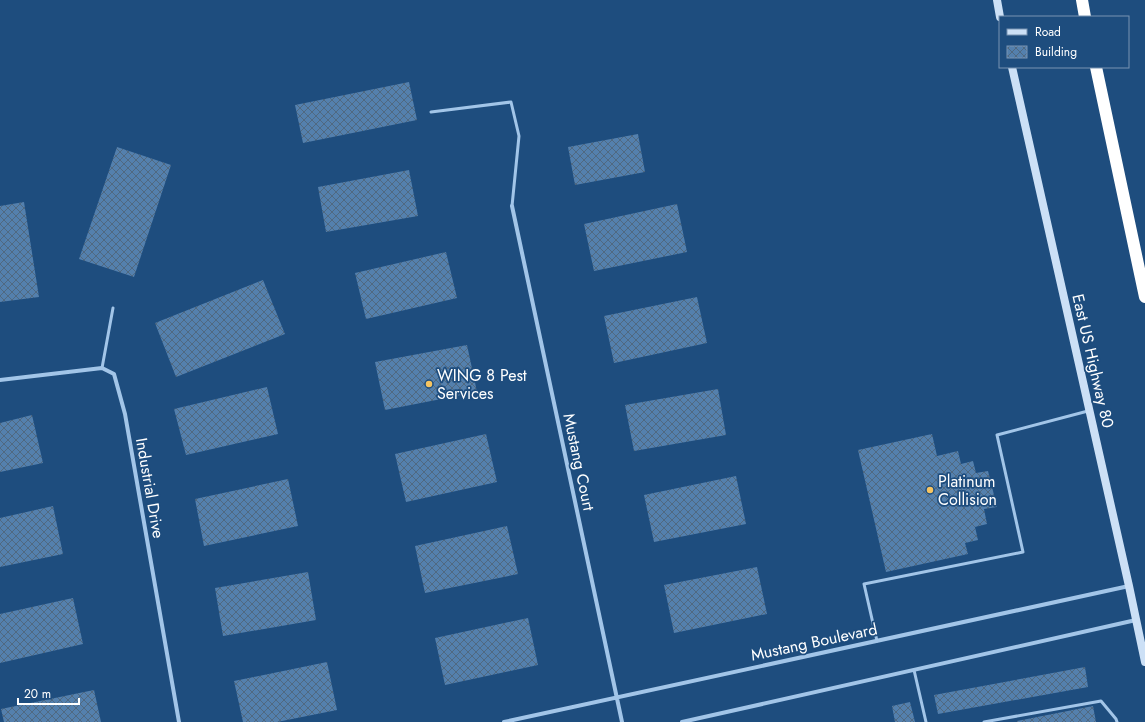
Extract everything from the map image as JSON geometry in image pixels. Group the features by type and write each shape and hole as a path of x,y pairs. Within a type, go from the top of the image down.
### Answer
{"highway":[{"path":"1082,0 1085,16"},
{"path":"1096,68 1145,297"}],"main road":[{"path":"996,0 1000,16"},
{"name":"East US Highway 80","path":"1012,68 1145,662"}],"street":[{"name":"Mustang Court","path":"512,206 622,722"},
{"path":"0,380 102,368"},
{"name":"Industrial Drive","path":"102,368 114,374 125,414 179,722"},
{"name":"Mustang Boulevard","path":"504,722 1129,586"},
{"path":"682,722 1136,620"}],"lane":[{"path":"431,112 511,102 519,136 512,206"},
{"path":"102,368 113,308"},
{"path":"877,641 864,584 1023,552 997,435 1090,411"},
{"path":"914,670 926,722"},
{"path":"984,722 1101,701 1117,722"}],"building":[{"path":"409,82 417,120 303,143 295,105"},
{"path":"638,134 645,172 575,185 568,147"},
{"path":"117,147 171,165 134,277 79,259"},
{"path":"409,170 418,216 326,232 318,187"},
{"path":"24,202 39,297 0,302 0,206"},
{"path":"677,204 687,252 594,271 584,224"},
{"path":"446,252 457,298 366,319 355,273"},
{"path":"263,280 285,334 176,377 155,323"},
{"path":"697,297 707,343 614,363 604,316"},
{"path":"467,345 477,392 385,410 375,362"},
{"path":"267,387 278,434 186,455 174,409"},
{"path":"718,389 726,435 634,451 625,405"},
{"path":"32,415 43,463 0,472 0,423"},
{"path":"486,434 497,482 406,502 395,454"},
{"name":"Platinum Collision","path":"932,434 937,456 958,451 961,464 973,461 976,473 988,471 997,507 984,509 987,524 975,527 978,540 965,543 968,554 886,572 858,450"},
{"path":"736,476 746,524 654,542 644,495"},
{"path":"288,479 298,526 204,546 195,499"},
{"path":"53,506 63,554 0,567 0,518"},
{"path":"507,526 518,574 425,593 415,546"},
{"path":"757,567 767,614 674,633 664,585"},
{"path":"308,572 316,620 223,636 215,588"},
{"path":"73,598 83,644 0,663 0,614"},
{"path":"528,618 538,665 445,685 435,638"},
{"path":"327,662 337,710 277,722 243,722 234,681"},
{"path":"1085,667 1088,687 938,714 934,695"},
{"path":"94,690 101,722 4,722 1,709"},
{"path":"910,702 915,722 895,722 892,706"},
{"path":"1093,706 1096,722 1017,722 1017,721"}],"place":[{"name":"WING 8 Pest Services","path":"429,384"},
{"name":"Platinum Collision","path":"930,490"}]}
